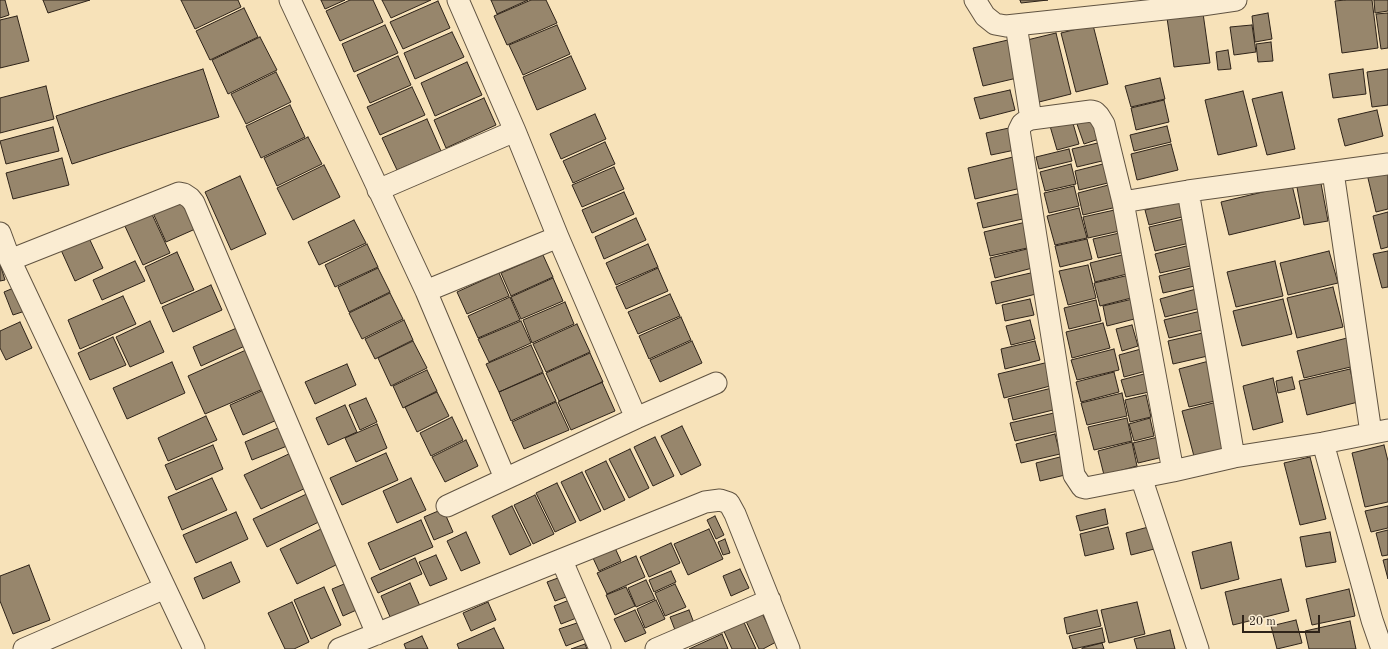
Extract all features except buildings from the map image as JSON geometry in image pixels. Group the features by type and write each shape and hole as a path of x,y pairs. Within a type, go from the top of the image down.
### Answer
{"street":[{"path":"290,0 426,291 506,478"},
{"path":"458,0 636,418"},
{"path":"975,0 985,16 995,24 1006,26 1236,0"},
{"path":"1016,25 1031,119"},
{"path":"1173,471 1122,202 1104,124 1099,116 1095,112 1091,111 1031,119 1022,124 1019,130 1074,475 1082,487 1086,488 1173,471 1234,457 1323,443 1379,431 1333,172"},
{"path":"378,190 515,131"},
{"path":"1122,202 1188,191 1388,164"},
{"path":"1188,191 1234,457"},
{"path":"194,649 4,248 179,193 184,194 194,203 377,634"},
{"path":"426,291 558,236"},
{"path":"447,506 636,418 716,383"},
{"path":"1323,443 1380,618 1382,649"},
{"path":"1141,477 1198,649"},
{"path":"339,649 562,561 705,502 720,500 729,503 736,514 789,649"},
{"path":"562,561 600,649"},
{"path":"24,649 164,588"},
{"path":"656,649 770,600"}]}
